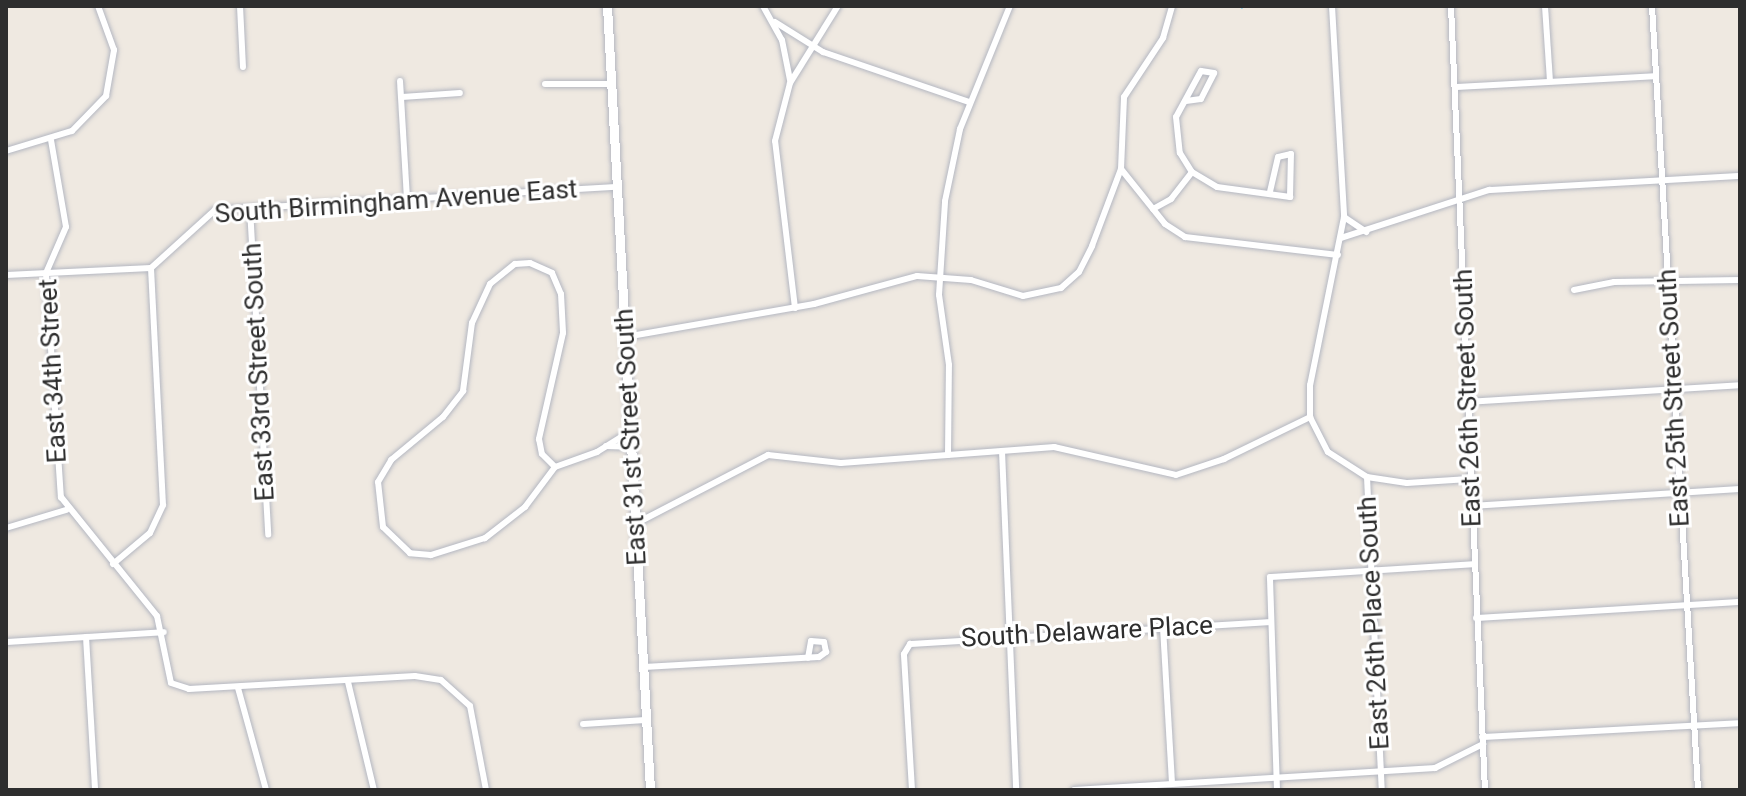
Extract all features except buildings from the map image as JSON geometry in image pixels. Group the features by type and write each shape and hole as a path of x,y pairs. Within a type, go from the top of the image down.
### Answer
{"main road":[{"name":"East 31st Street South","path":"607,6 650,790"}],"street":[{"path":"6,151 51,140 92,115 113,80 114,50 98,6"},
{"path":"240,6 243,67"},
{"path":"763,6 775,22 812,47 969,102"},
{"path":"795,308 775,141 790,83 838,6"},
{"path":"948,455 942,276 947,182 969,102 1010,6"},
{"path":"625,337 795,308 917,276 942,276 1023,296 1061,288 1085,262 1114,189 1121,169 1124,97 1163,38 1172,6"},
{"path":"635,524 768,455 841,463 1074,449 1176,475 1224,459 1310,417 1310,385 1344,217 1332,6"},
{"name":"East 26th Street South","path":"1451,6 1469,344 1465,402 1485,790"},
{"path":"1545,6 1550,81"},
{"name":"East 25th Street South","path":"1652,6 1698,790"},
{"path":"775,22 790,83"},
{"path":"1186,101 1201,99 1214,83 1212,71 1201,71 1176,117 1176,136 1192,172 1217,187 1293,195 1291,154 1278,157 1270,191"},
{"path":"1455,87 1656,76"},
{"path":"400,81 407,199"},
{"path":"545,84 611,84"},
{"path":"402,97 460,93"},
{"name":"East 34th Street","path":"51,140 66,227 46,273 66,510"},
{"path":"1121,169 1153,209 1185,237 1338,255"},
{"path":"1153,209 1171,199 1192,172"},
{"path":"1341,238 1366,232 1461,196 1740,176"},
{"name":"South Birmingham Avenue East","path":"151,268 206,213 617,187"},
{"path":"1114,189 1135,187"},
{"name":"East 33rd Street South","path":"250,208 268,535"},
{"path":"1344,217 1366,232"},
{"path":"555,467 542,454 539,439 563,333 561,294 552,273 515,264 490,284 476,311 463,391 384,472 380,517 391,535 417,555 470,545 525,507 555,467 606,446 631,431"},
{"path":"6,275 151,268 163,505 150,533 113,564"},
{"path":"1574,290 1740,280"},
{"path":"1465,402 1740,385"},
{"name":"East 26th Place South","path":"1310,417 1328,452 1367,477 1382,790"},
{"path":"606,446 631,447"},
{"path":"1002,451 1011,581 1008,637 1016,790"},
{"path":"1367,477 1407,483 1469,479"},
{"path":"1470,506 1740,489"},
{"path":"6,528 66,510 113,564 164,632 171,683 189,689 441,680 470,706 486,790"},
{"path":"1277,790 1266,591 1274,576 1474,564"},
{"path":"1476,618 1740,602"},
{"name":"South Delaware Place","path":"912,790 908,645 1268,622"},
{"path":"1163,627 1172,784"},
{"path":"6,642 164,632"},
{"path":"86,637 95,790"},
{"path":"644,667 808,658"},
{"path":"348,682 374,790"},
{"path":"238,688 266,790"},
{"path":"583,724 646,720"},
{"path":"1074,790 1444,767 1482,741 1740,723"}]}
